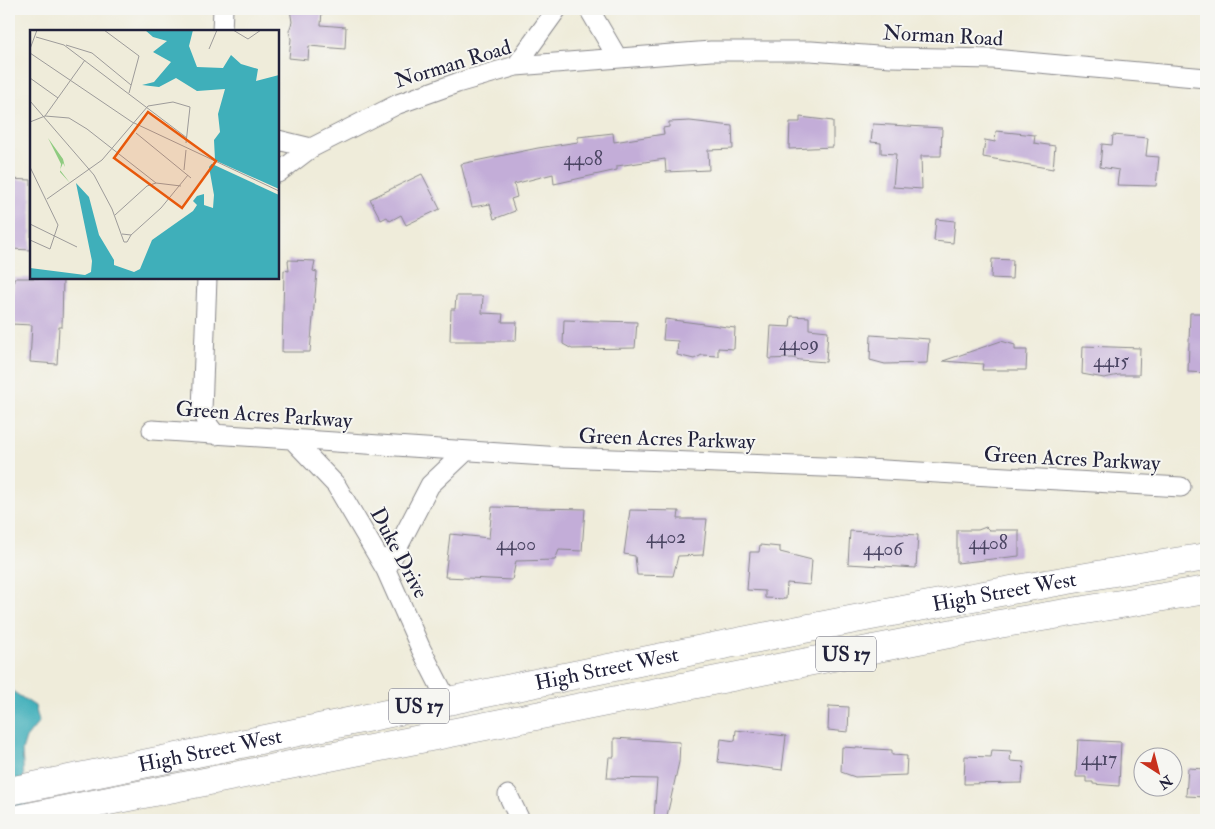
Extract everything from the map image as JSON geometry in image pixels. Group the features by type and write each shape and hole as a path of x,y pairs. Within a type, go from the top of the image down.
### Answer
{"main road":[{"name":"High Street West","path":"9,791 447,700 1050,582 1206,557"},
{"name":"High Street West","path":"13,820 999,624 1206,590"}],"street":[{"path":"222,30 223,9"},
{"path":"516,66 557,9"},
{"path":"588,9 617,57"},
{"name":"Norman Road","path":"279,172 311,148 398,104 456,83 516,66 711,51 811,51 891,57 993,59 1206,78"},
{"path":"279,140 311,148"},
{"path":"207,279 202,410 209,426 216,435"},
{"name":"Green Acres Parkway","path":"152,430 561,457 850,468 1181,487"},
{"name":"Duke Drive","path":"292,439 336,485 386,570 421,649 447,700"},
{"path":"386,570 430,484 466,451"},
{"path":"508,795 520,820"}],"water":[{"path":"9,689 35,706 39,722 26,738 22,751 27,820 9,820"}],"building":[{"path":"290,9 322,9 321,25 346,27 345,49 309,46 308,60 289,58 291,39 289,31 292,22"},
{"path":"800,117 833,121 833,147 789,149 790,122 800,122"},
{"path":"690,121 732,126 733,149 708,150 709,170 666,172 665,159 617,166 617,170 554,184 553,174 514,184 517,197 511,199 515,211 494,219 490,204 472,207 461,164 578,142 578,137 613,133 614,142 664,134 663,128 669,127 669,122"},
{"path":"873,124 942,128 941,156 921,156 922,189 893,187 896,154 881,153 881,143 871,142"},
{"path":"996,131 1035,135 1034,143 1055,146 1053,169 983,157 985,140 995,142"},
{"path":"1113,135 1148,138 1146,156 1159,157 1156,186 1117,185 1119,170 1100,167 1102,144 1112,145"},
{"path":"422,174 440,209 406,225 401,215 390,221 387,217 381,220 370,199"},
{"path":"9,179 30,180 30,250 11,249 13,205 9,205"},
{"path":"936,219 955,221 953,243 934,241"},
{"path":"992,259 1013,260 1012,279 991,278"},
{"path":"288,260 315,261 313,271 317,272 310,352 282,352 284,270 289,271"},
{"path":"14,278 63,279 62,327 59,327 57,364 30,362 32,325 11,324"},
{"path":"456,296 483,296 482,313 503,314 502,322 517,322 516,341 450,341 451,309 455,309"},
{"path":"1190,313 1206,313 1206,373 1188,372"},
{"path":"791,316 809,317 809,329 828,331 826,362 793,358 769,359 771,326 790,327"},
{"path":"665,319 735,328 734,349 718,348 718,356 702,355 694,359 677,355 678,341 663,340"},
{"path":"564,320 637,322 635,348 572,349 563,344"},
{"path":"871,335 929,339 927,363 885,364 870,360"},
{"path":"1001,341 1015,345 1015,350 1027,350 1026,370 982,370 983,364 943,361"},
{"path":"1083,346 1140,348 1139,375 1119,375 1104,378 1082,374"},
{"path":"492,507 585,509 582,551 559,550 555,560 516,561 512,580 445,577 450,534 489,538"},
{"path":"630,510 679,511 678,519 707,519 703,555 678,556 673,576 637,575 635,556 624,554"},
{"path":"986,527 989,530 1019,530 1019,556 957,563 957,530 978,530"},
{"path":"850,531 918,535 916,568 848,564"},
{"path":"760,545 780,547 780,552 812,560 810,585 787,583 786,599 765,598 765,591 747,590 750,552 759,552"},
{"path":"829,706 849,707 848,732 828,730"},
{"path":"736,730 786,736 782,770 718,762 721,739 735,741"},
{"path":"614,738 680,742 679,762 666,820 654,818 657,779 607,778 609,757 614,757"},
{"path":"1078,740 1121,742 1119,786 1093,784 1093,782 1086,782 1086,777 1076,777"},
{"path":"842,747 892,750 892,755 907,756 906,775 855,777 841,772"},
{"path":"992,750 1011,751 1010,761 1024,762 1022,783 964,784 965,756 991,757"},
{"path":"1188,768 1206,769 1206,797 1186,796"}]}
